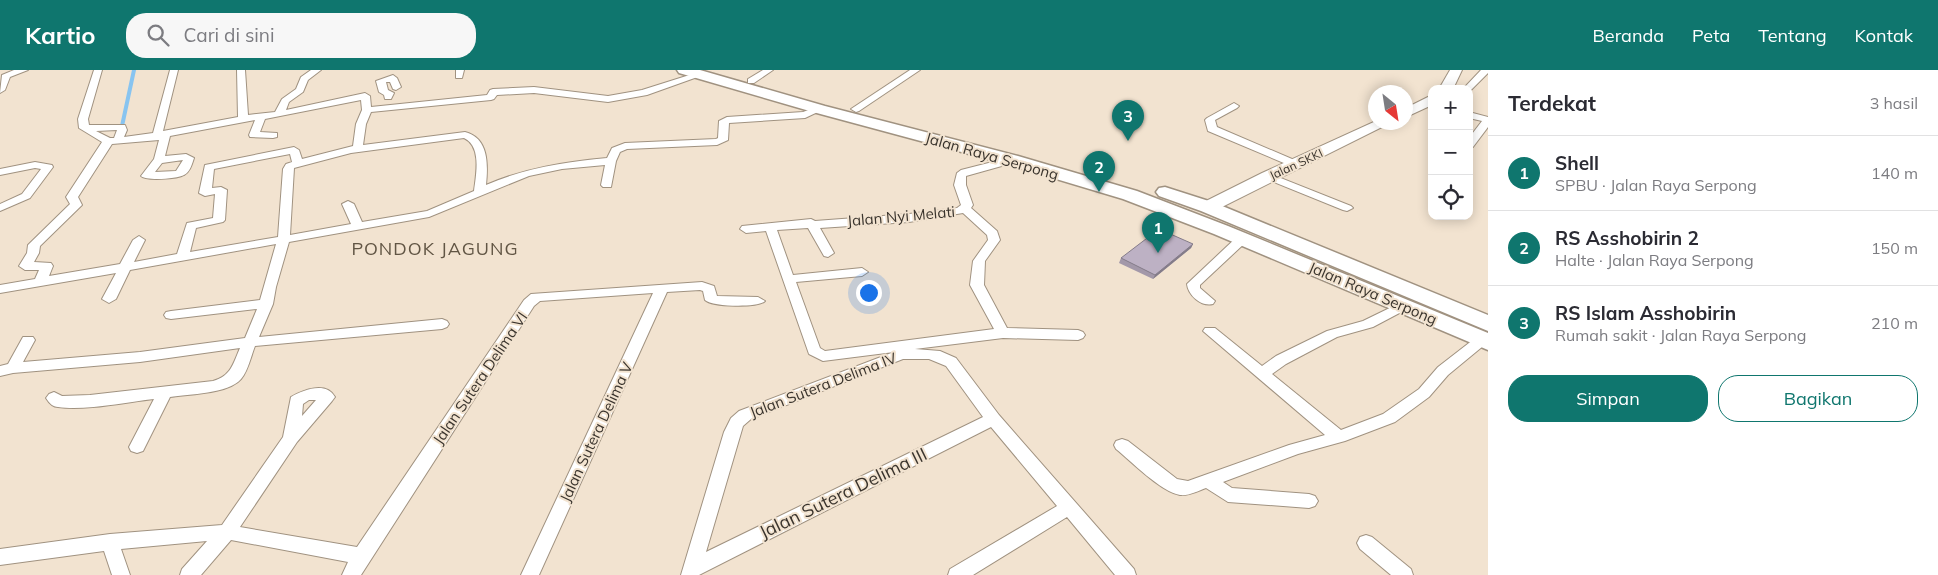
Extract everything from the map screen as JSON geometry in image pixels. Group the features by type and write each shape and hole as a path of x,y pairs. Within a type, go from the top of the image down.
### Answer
{"main road":[{"path":"1449,85 1456,70"},
{"name":"Jalan Raya Serpong","path":"699,72 751,81 992,148 1012,160 1130,195 1242,238 1402,306 1486,335"},
{"name":"Jalan Raya Serpong","path":"699,72 819,109 1115,176 1208,207 1486,335"},
{"path":"1413,109 1428,101"},
{"name":"Jalan SKKI","path":"1208,207 1268,176 1368,130"}],"street":[{"path":"0,90 6,75 24,70"},
{"path":"84,128 83,119 98,70"},
{"path":"159,160 161,136 174,70"},
{"path":"241,70 243,119"},
{"path":"279,114 285,101 300,90 304,79 316,70"},
{"path":"751,81 769,70"},
{"path":"856,109 916,70"},
{"path":"1471,85 1486,70"},
{"path":"367,110 491,98 493,92 556,92 608,99 644,93 699,72"},
{"path":"388,97 389,93 384,92 380,81 392,78"},
{"path":"84,128 113,141 161,136 365,96 367,110 361,124 358,148"},
{"path":"1234,106 1210,120 1212,129 1295,164"},
{"path":"607,185 611,161 616,150 625,146 720,141 724,140 724,121 730,119 805,115 819,109"},
{"path":"1473,116 1488,120 1473,140"},
{"path":"261,117 254,135 273,135"},
{"path":"40,281 48,266 25,267 33,253 34,245 76,205 72,197 122,130 121,127 84,128"},
{"path":"54,398 59,402 90,401 213,386 228,382 236,375 266,304 269,287 284,239 288,169 298,163 358,148 455,136 471,136 483,161 480,191"},
{"path":"182,257 191,226 219,220 221,190 205,193 210,177 209,167 294,150 298,163"},
{"name":"Jalan Nyi Melati","path":"746,229 909,218 965,209 968,205 960,185 961,174 1012,160"},
{"path":"0,289 428,214 457,204 480,191 535,171 575,164 611,161"},
{"path":"0,172 35,165 48,167 26,196 0,208"},
{"path":"1268,176 1347,208"},
{"path":"348,204 358,226"},
{"path":"965,209 993,234 994,240 979,261 977,285 1003,332"},
{"path":"811,224 828,253"},
{"path":"770,227 814,351 823,356 1003,332 1078,335"},
{"path":"1208,301 1194,290 1192,284 1242,238"},
{"path":"110,299 139,240"},
{"path":"788,279 862,272"},
{"name":"Jalan Sutera Delima VI","path":"351,575 361,556 529,303 540,296 662,290 702,286 709,289 710,297 713,300 758,301"},
{"name":"Jalan Sutera Delima V","path":"530,575 662,290"},
{"path":"171,315 266,304"},
{"path":"1263,373 1281,360 1332,334 1368,324 1402,306"},
{"path":"7,370 140,357 251,342 442,324"},
{"path":"1210,331 1340,437"},
{"path":"1122,445 1171,484 1180,488 1188,488 1295,448 1340,437 1389,418 1424,393 1443,371 1486,335"},
{"path":"7,370 28,340"},
{"name":"Jalan Sutera Delima IV","path":"691,571 732,432 737,422 745,415 902,354 929,354 940,356 951,362 993,419"},
{"path":"137,447 165,392"},
{"path":"993,419 1126,575"},
{"name":"Jalan Sutera Delima III","path":"691,571 993,419"},
{"path":"189,575 227,532 290,438"},
{"path":"1207,480 1228,495 1309,501"},
{"path":"957,575 1068,508"},
{"path":"0,557 110,542 227,532 361,556"},
{"path":"110,542 122,575"},
{"path":"1366,544 1404,575"}],"building":[{"path":"1159,229 1193,244 1155,275 1121,258"}],"waterway":[{"path":"122,126 134,70"}],"place":[{"name":"RS Islam Asshobirin","path":"1128,141"},
{"name":"RS Asshobirin 2","path":"1099,192"},
{"name":"Shell","path":"1158,253"}],"district":[{"name":"PONDOK JAGUNG","path":"435,248"}]}
